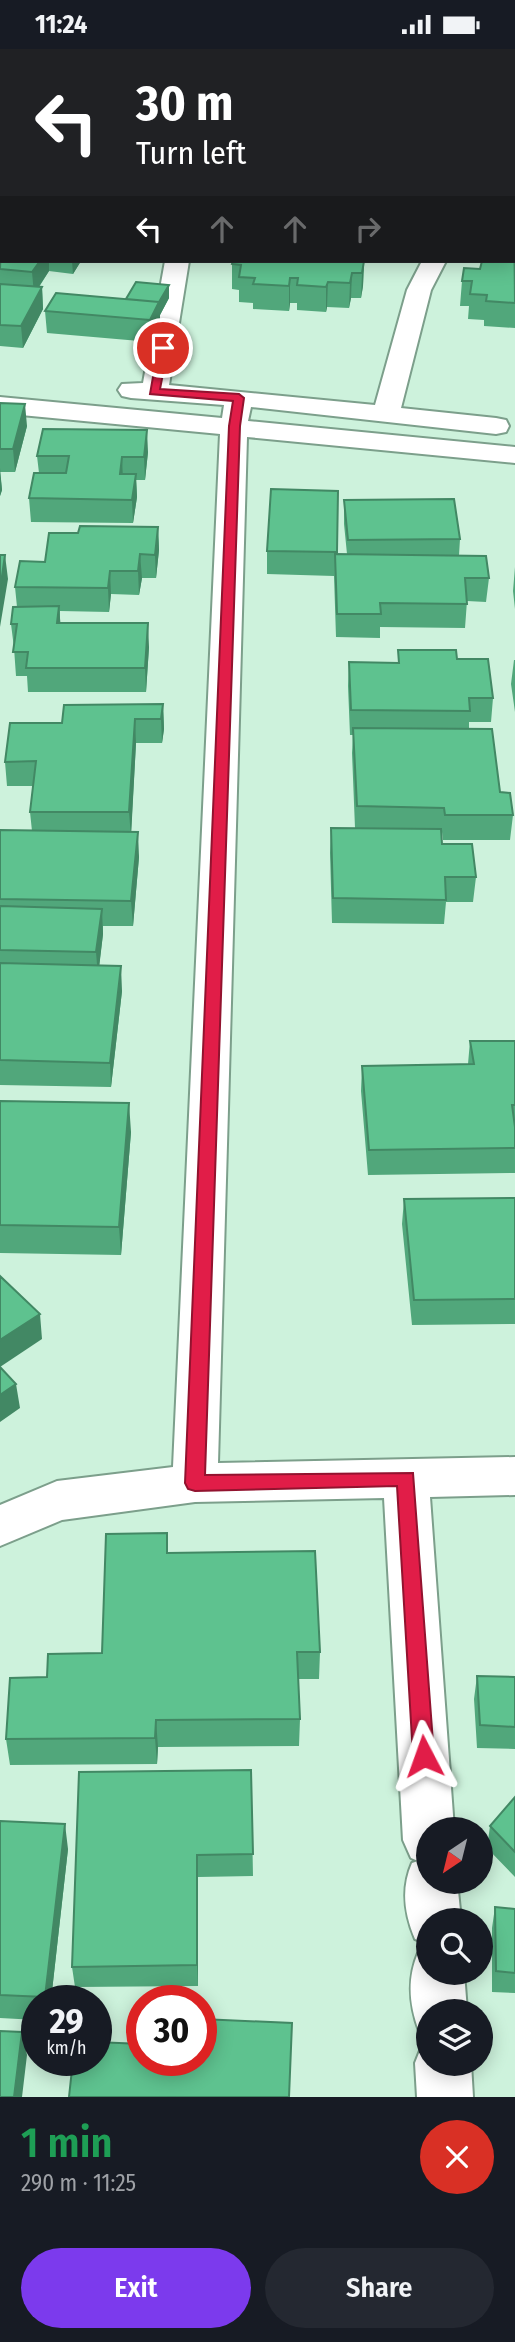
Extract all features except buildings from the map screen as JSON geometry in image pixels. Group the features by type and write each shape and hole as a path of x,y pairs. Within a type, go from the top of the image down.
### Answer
{"street":[{"path":"154,392 177,263"},
{"path":"386,415 419,290 434,263"},
{"path":"0,380 51,384"},
{"path":"103,388 154,392 236,412 515,455"},
{"path":"0,405 386,415 515,428"},
{"path":"195,1483 236,412"},
{"path":"0,1526 57,1501 195,1483 515,1476"},
{"path":"406,1478 428,1817"},
{"path":"444,2076 445,2097"}],"route":[{"path":"163,348 154,392 239,398 234,426 195,1483 406,1478 424,1756"}]}
